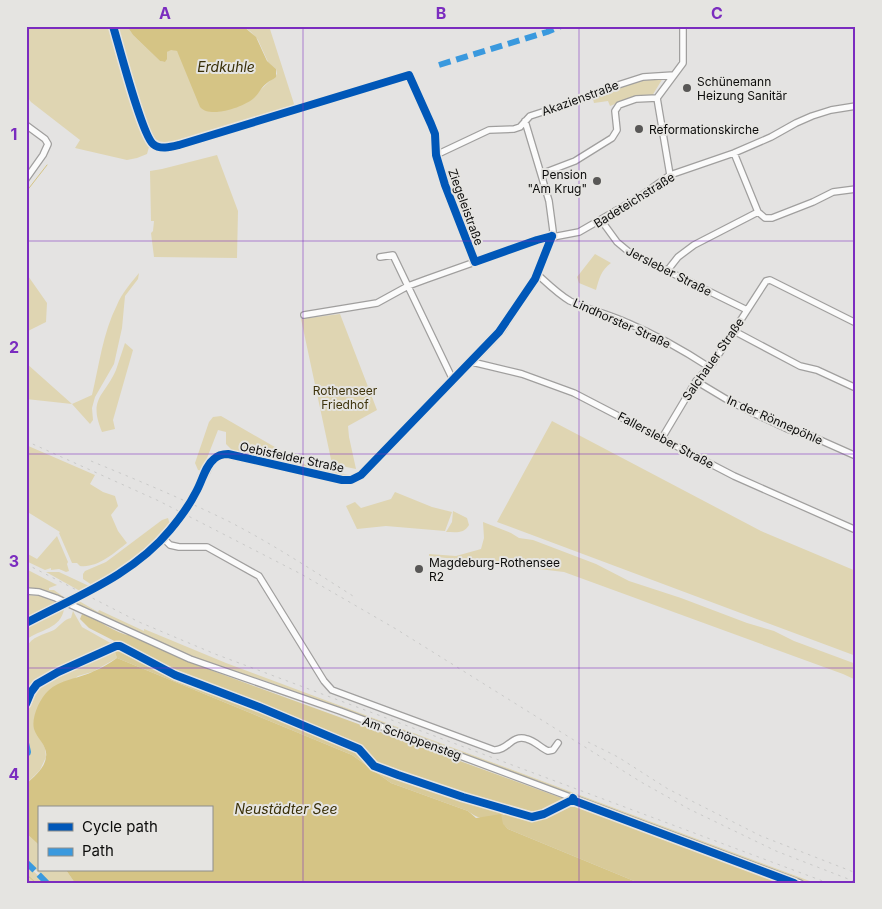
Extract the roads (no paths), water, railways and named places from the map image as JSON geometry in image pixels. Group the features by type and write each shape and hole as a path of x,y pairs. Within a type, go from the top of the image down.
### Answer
{"street":[{"path":"670,175 657,98 681,68 684,61 683,26"},
{"name":"Ziegeleistraße","path":"410,75 433,129 436,155 448,195 475,262"},
{"name":"Akazienstraße","path":"436,155 489,130 520,127 530,116 584,99 634,79 674,75"},
{"path":"541,174 575,161 612,138 617,130 615,111 619,105 636,99 657,98"},
{"name":"Badeteichstraße","path":"304,315 377,303 408,286 537,240 579,232 638,198 670,175 734,153 812,116 831,110 856,106"},
{"path":"525,121 550,209 553,226 552,236"},
{"path":"26,124 45,139 48,144 40,160 26,179"},
{"path":"734,153 758,212 763,217 771,218 834,192 856,190"},
{"path":"667,271 678,257 694,244 758,212"},
{"name":"Jersleber Straße","path":"600,220 624,249 747,310"},
{"name":"Oebisfelder Straße","path":"26,623 102,584 133,565 163,538 191,502 213,459 224,454 346,480 361,475 502,330 537,274 552,236"},
{"path":"380,257 393,255 453,380"},
{"name":"Lindhorster Straße","path":"537,274 568,299 651,333 709,366"},
{"name":"Salchauer Straße","path":"662,438 696,381 713,363 766,281 770,280 856,323"},
{"path":"734,331 800,366 816,370 856,388"},
{"name":"Fallersleber Straße","path":"472,362 522,374 566,390 734,476 856,530"},
{"name":"In der Rönnepöhle","path":"696,381 726,399 790,430 811,436 856,456"},
{"path":"163,538 178,548 207,547 258,575 324,681 332,690 494,750 504,748 512,740 519,737 531,740 550,751 558,743"},
{"name":"Am Schöppensteg","path":"26,591 39,592 56,598 217,669 271,686 800,883"}],"water":[{"name":"Erdkuhle","path":"127,26 233,26 239,28 243,26 256,37 267,61 276,69 276,77 265,85 254,98 243,105 219,112 205,110 200,107 177,51 171,50 167,52 165,62 160,61 133,35"},
{"name":"Neustädter See","path":"117,658 352,755 391,783 468,811 476,818 501,814 503,824 508,829 639,883 75,883 67,872 212,872 212,806 38,806 38,844 26,833 26,784 41,769 46,757 44,746 35,733 33,724 39,703 45,694 58,684 106,665"}],"waterway":[{"path":"26,192 47,165"},
{"path":"26,874 36,883"}],"railway":[{"path":"26,441 159,501 301,574 396,629 641,782 689,809 776,851 856,882"},
{"path":"91,461 177,497 244,529 353,596"},
{"path":"26,564 139,622 215,654 828,883"},
{"path":"588,742 618,757 668,789 761,836 856,873"}],"place":[{"name":"Schünemann Heizung Sanitär","path":"687,88"},
{"name":"Reformationskirche","path":"639,129"},
{"name":"Pension \"Am Krug\"","path":"597,181"},
{"name":"Magdeburg-Rothensee R2","path":"419,569"}],"park label":[{"name":"Rothenseer Friedhof","path":"345,397"}]}
